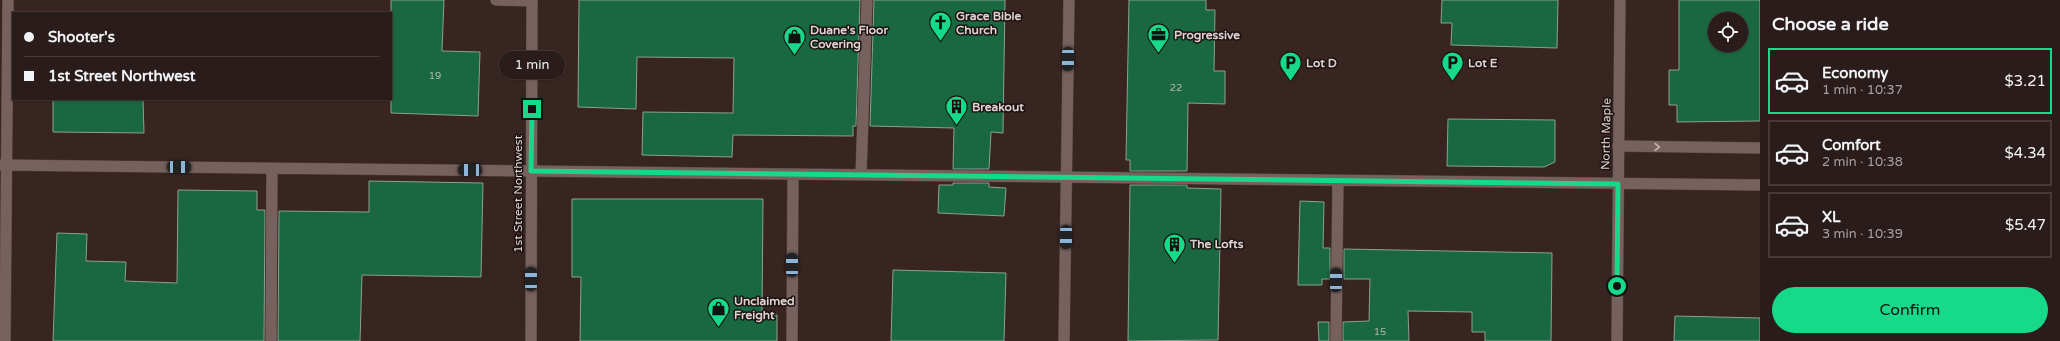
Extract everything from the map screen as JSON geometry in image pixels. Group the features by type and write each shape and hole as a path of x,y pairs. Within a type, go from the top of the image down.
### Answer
{"street":[{"path":"5,341 3,165 8,0"},
{"path":"496,0 532,0"},
{"name":"1st Street Northwest","path":"531,341 532,0"},
{"path":"861,175 867,0"},
{"path":"1064,341 1069,0"},
{"name":"North Maple","path":"1616,341 1620,0"},
{"path":"1618,146 1760,148"},
{"path":"3,165 1760,186"},
{"path":"271,341 272,168"},
{"path":"792,341 793,174"},
{"path":"1336,341 1338,180"}],"building":[{"path":"391,0 444,0 442,51 480,52 478,116 391,113"},
{"path":"579,0 860,0 856,126 853,126 853,136 733,135 732,157 642,155 643,112 733,113 734,58 637,57 636,109 578,107"},
{"path":"874,0 1005,0 1003,133 991,132 989,169 953,169 954,128 870,126"},
{"path":"1129,0 1206,0 1206,10 1215,10 1214,71 1225,71 1225,104 1188,103 1187,171 1130,171 1130,160 1126,160"},
{"path":"1442,0 1558,0 1557,48 1451,45 1452,23 1441,23"},
{"path":"1679,0 1760,0 1760,121 1677,122 1677,105 1669,105 1669,70 1679,70"},
{"path":"53,100 143,100 144,133 53,132"},
{"path":"1448,119 1555,120 1555,162 1544,167 1447,166"},
{"path":"369,181 483,183 481,277 362,275 360,341 278,341 279,211 369,212"},
{"path":"953,183 989,183 989,187 1006,188 1004,216 938,213 939,185 953,185"},
{"name":"The Lofts","path":"1130,185 1187,185 1187,188 1221,189 1218,340 1128,341"},
{"path":"178,190 257,191 257,210 265,210 264,341 53,341 57,233 87,234 86,261 126,262 125,281 177,283"},
{"path":"572,199 763,199 762,315 777,315 777,341 580,341 581,277 572,277"},
{"path":"1300,201 1324,202 1323,248 1330,248 1330,279 1322,279 1322,285 1298,285"},
{"path":"1344,249 1552,253 1551,341 1485,341 1485,332 1472,332 1472,312 1408,311 1409,341 1343,341 1343,322 1369,321 1370,279 1344,279"},
{"path":"893,270 1006,273 1004,341 891,341"},
{"path":"1675,316 1760,318 1760,341 1674,341"},
{"path":"1318,322 1329,322 1329,341 1319,341"}],"place":[{"name":"Grace Bible Church","path":"941,42"},
{"name":"Progressive","path":"1159,54"},
{"name":"Duane's Floor Covering","path":"794,56"},
{"name":"Lot D","path":"1291,82"},
{"name":"Lot E","path":"1453,82"},
{"name":"Breakout","path":"957,126"},
{"name":"The Lofts","path":"1174,264"},
{"name":"Unclaimed Freight","path":"718,328"}],"route":[{"path":"532,109 531,171 1618,184 1617,286"}]}
